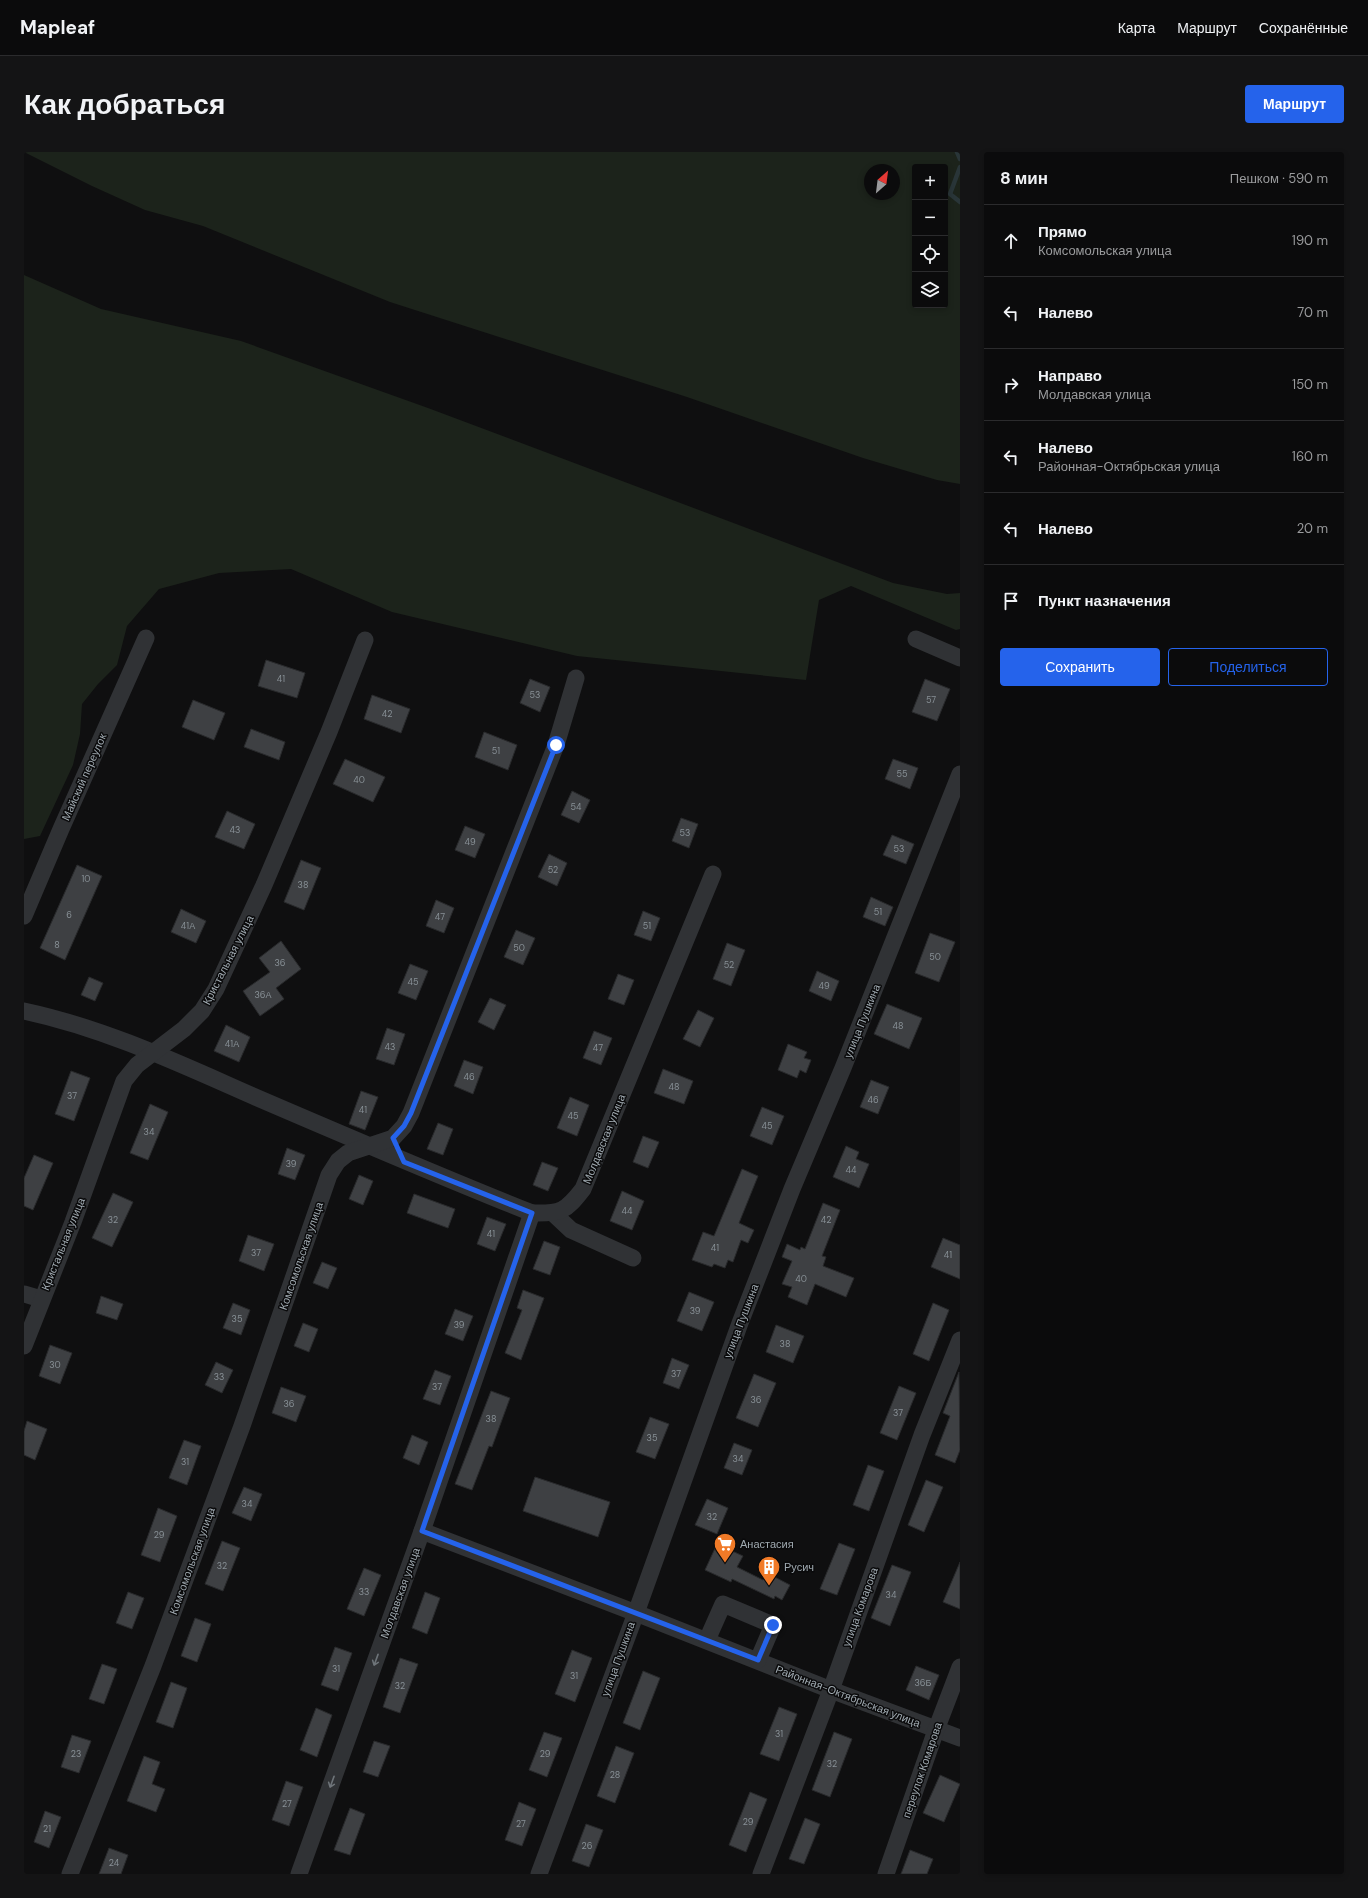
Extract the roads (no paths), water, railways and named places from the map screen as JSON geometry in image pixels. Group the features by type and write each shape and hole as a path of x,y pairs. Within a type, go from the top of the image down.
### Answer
{"street":[{"name":"Майский переулок","path":"24,916 146,638"},
{"path":"916,639 960,658"},
{"name":"Кристальная улица","path":"24,1346 73,1222 124,1081 137,1065 184,1029 202,1011 230,962 329,732 365,640"},
{"path":"404,1162 393,1138 404,1126 411,1113 556,745 576,678"},
{"name":"улица Пушкина","path":"539,1874 636,1613 740,1323 792,1189 843,1068 960,774"},
{"name":"Молдавская улица","path":"554,1214 571,1205 583,1189 713,874"},
{"path":"24,1011 101,1032 154,1053 404,1162 532,1213 554,1214 571,1230 633,1258"},
{"name":"Комсомольская улица","path":"70,1874 153,1666 242,1426 329,1175 338,1161 348,1153 393,1138"},
{"name":"Молдавская улица","path":"298,1874 422,1531 532,1213"},
{"path":"24,1294 41,1300"},
{"name":"улица Комарова","path":"761,1874 831,1690 922,1435 960,1340"},
{"name":"Районная-Октябрьская улица","path":"422,1531 707,1640 831,1690 960,1738"},
{"path":"707,1640 722,1604 773,1625 758,1660"},
{"name":"переулок Комарова","path":"886,1874 960,1666"}],"waterway":[{"path":"957,152 960,159"},
{"path":"960,167 950,194 960,202"}],"place":[{"name":"Анастасия","path":"725,1564"},
{"name":"Русич","path":"769,1586"}]}
